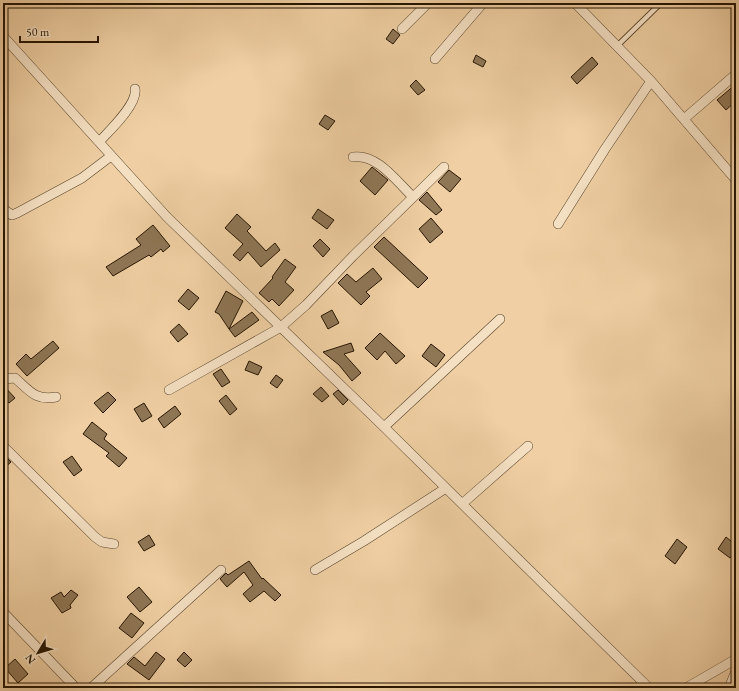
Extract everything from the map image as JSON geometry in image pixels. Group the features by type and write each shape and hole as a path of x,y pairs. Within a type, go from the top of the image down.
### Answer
{"street":[{"path":"402,29 428,3"},
{"path":"435,59 483,3"},
{"path":"575,3 651,81 736,180"},
{"path":"3,36 167,217 384,427 649,688"},
{"path":"684,119 736,74"},
{"path":"558,224 605,149 651,81"},
{"path":"99,142 132,103 136,95 135,89"},
{"path":"3,209 12,215 18,213 82,178 111,156"},
{"path":"353,157 361,156 376,163 413,197"},
{"path":"169,390 281,327 306,305 353,256 444,167"},
{"path":"384,427 500,319"},
{"path":"3,379 15,378 38,398 46,399 56,397"},
{"path":"3,446 95,537 102,542 114,544"},
{"path":"462,504 528,446"},
{"path":"315,570 364,542 446,488"},
{"path":"91,688 221,570"},
{"path":"3,612 76,688"},
{"path":"686,688 736,658"},
{"path":"729,688 736,671"}],"lane":[{"path":"618,46 661,3"}],"building":[{"path":"393,29 400,35 393,44 386,39"},
{"path":"476,55 486,61 483,67 473,62"},
{"path":"592,57 598,64 577,84 571,77"},
{"path":"416,80 425,90 418,95 410,86"},
{"path":"736,84 736,101 726,110 717,100"},
{"path":"325,115 335,121 328,130 319,124"},
{"path":"372,167 388,180 375,195 360,181"},
{"path":"449,170 461,179 450,192 438,182"},
{"path":"427,192 442,210 436,215 419,200"},
{"path":"318,209 334,220 327,229 312,218"},
{"path":"237,214 251,227 247,231 266,251 275,243 280,250 261,267 248,252 240,261 233,255 243,244 225,228"},
{"path":"431,218 443,232 430,243 419,229"},
{"path":"153,225 170,246 163,252 161,249 151,257 149,255 113,276 106,267 141,245 136,239"},
{"path":"384,237 428,278 418,288 374,247"},
{"path":"320,239 330,249 323,257 313,246"},
{"path":"285,259 296,267 285,282 294,290 279,306 272,299 269,302 259,293 273,278 272,277"},
{"path":"373,268 382,279 366,292 370,296 361,305 338,283 347,274 356,282"},
{"path":"188,289 199,298 189,310 178,301"},
{"path":"226,291 243,301 229,329 219,314 215,312"},
{"path":"332,310 339,323 328,329 321,316"},
{"path":"252,312 259,320 235,337 229,329"},
{"path":"179,324 188,334 178,342 170,332"},
{"path":"380,333 405,356 396,364 385,351 377,360 365,348"},
{"path":"53,341 59,348 27,376 16,364 26,354 31,359"},
{"path":"351,343 354,351 344,354 361,373 352,381 339,365 323,352"},
{"path":"431,344 445,355 436,367 422,356"},
{"path":"249,361 262,367 258,375 245,370"},
{"path":"221,369 230,382 222,387 213,374"},
{"path":"276,375 283,380 277,388 270,383"},
{"path":"3,385 15,398 9,403 3,397"},
{"path":"321,387 329,396 322,402 313,394"},
{"path":"338,390 348,400 343,405 333,394"},
{"path":"108,392 116,400 103,413 94,403"},
{"path":"226,395 237,409 230,415 219,401"},
{"path":"144,403 152,416 142,422 134,409"},
{"path":"175,406 181,414 164,428 158,419"},
{"path":"92,422 107,434 104,439 127,458 119,467 106,456 109,453 83,434"},
{"path":"3,454 11,462 3,469"},
{"path":"72,456 82,470 74,476 63,462"},
{"path":"149,535 155,545 144,551 138,542"},
{"path":"726,537 736,545 736,550 730,558 718,549"},
{"path":"677,539 687,547 675,564 665,556"},
{"path":"249,561 262,579 263,578 281,595 275,601 264,591 250,602 243,594 253,585 244,572 227,587 220,579 226,573 228,575"},
{"path":"139,587 152,602 140,612 127,597"},
{"path":"71,590 78,595 70,605 71,608 62,613 51,598 61,592 64,597"},
{"path":"131,613 144,623 132,638 119,628"},
{"path":"156,652 165,659 149,680 127,664 134,657 145,666"},
{"path":"184,652 192,660 185,667 177,660"},
{"path":"15,659 28,674 18,683 5,668"}]}
